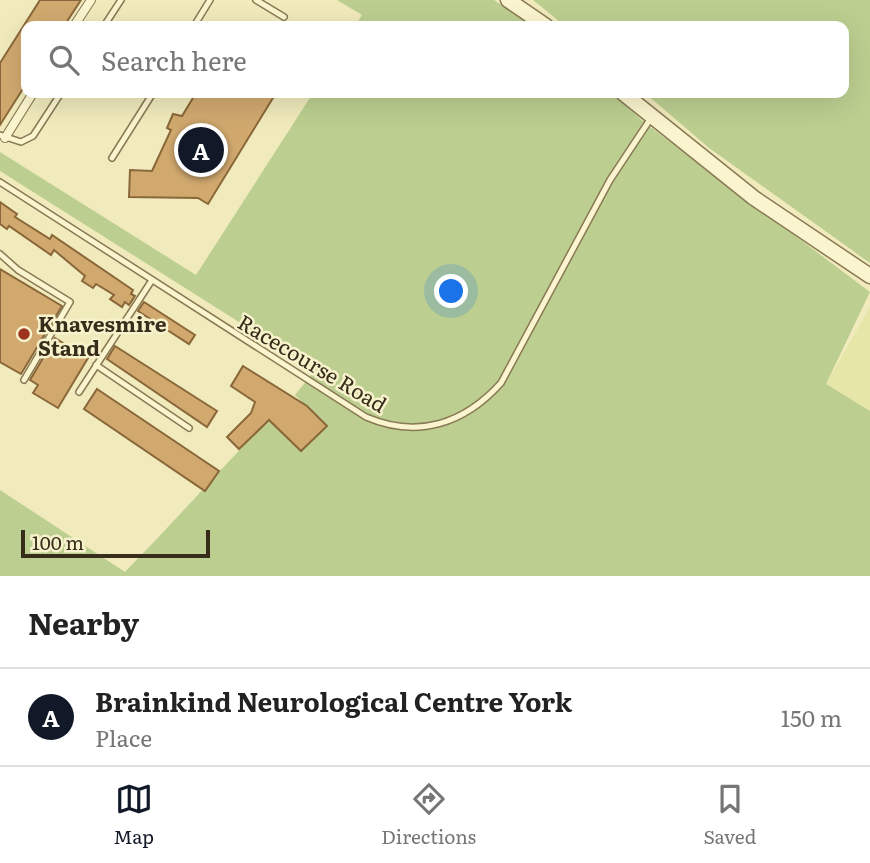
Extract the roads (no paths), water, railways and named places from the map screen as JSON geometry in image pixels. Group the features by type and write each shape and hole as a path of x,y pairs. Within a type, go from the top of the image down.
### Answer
{"street":[{"path":"508,0 539,21"},
{"path":"79,21 92,2"},
{"path":"2,137 29,98"},
{"path":"629,98 754,198 870,276"}],"lane":[{"path":"107,21 121,0"},
{"path":"197,21 210,0"},
{"path":"256,0 284,17"},
{"path":"2,137 21,142 33,136 58,98"},
{"path":"113,158 150,98"},
{"name":"Racecourse Road","path":"0,182 366,416 387,425 409,429 448,422 474,408 501,383 610,180 651,118"},
{"path":"0,254 18,270 70,302 24,380"},
{"path":"79,392 152,280"},
{"path":"96,365 188,428"}],"place":[{"name":"Brainkind Neurological Centre York","path":"201,150"},
{"name":"Knavesmire Stand","path":"24,334"}]}
